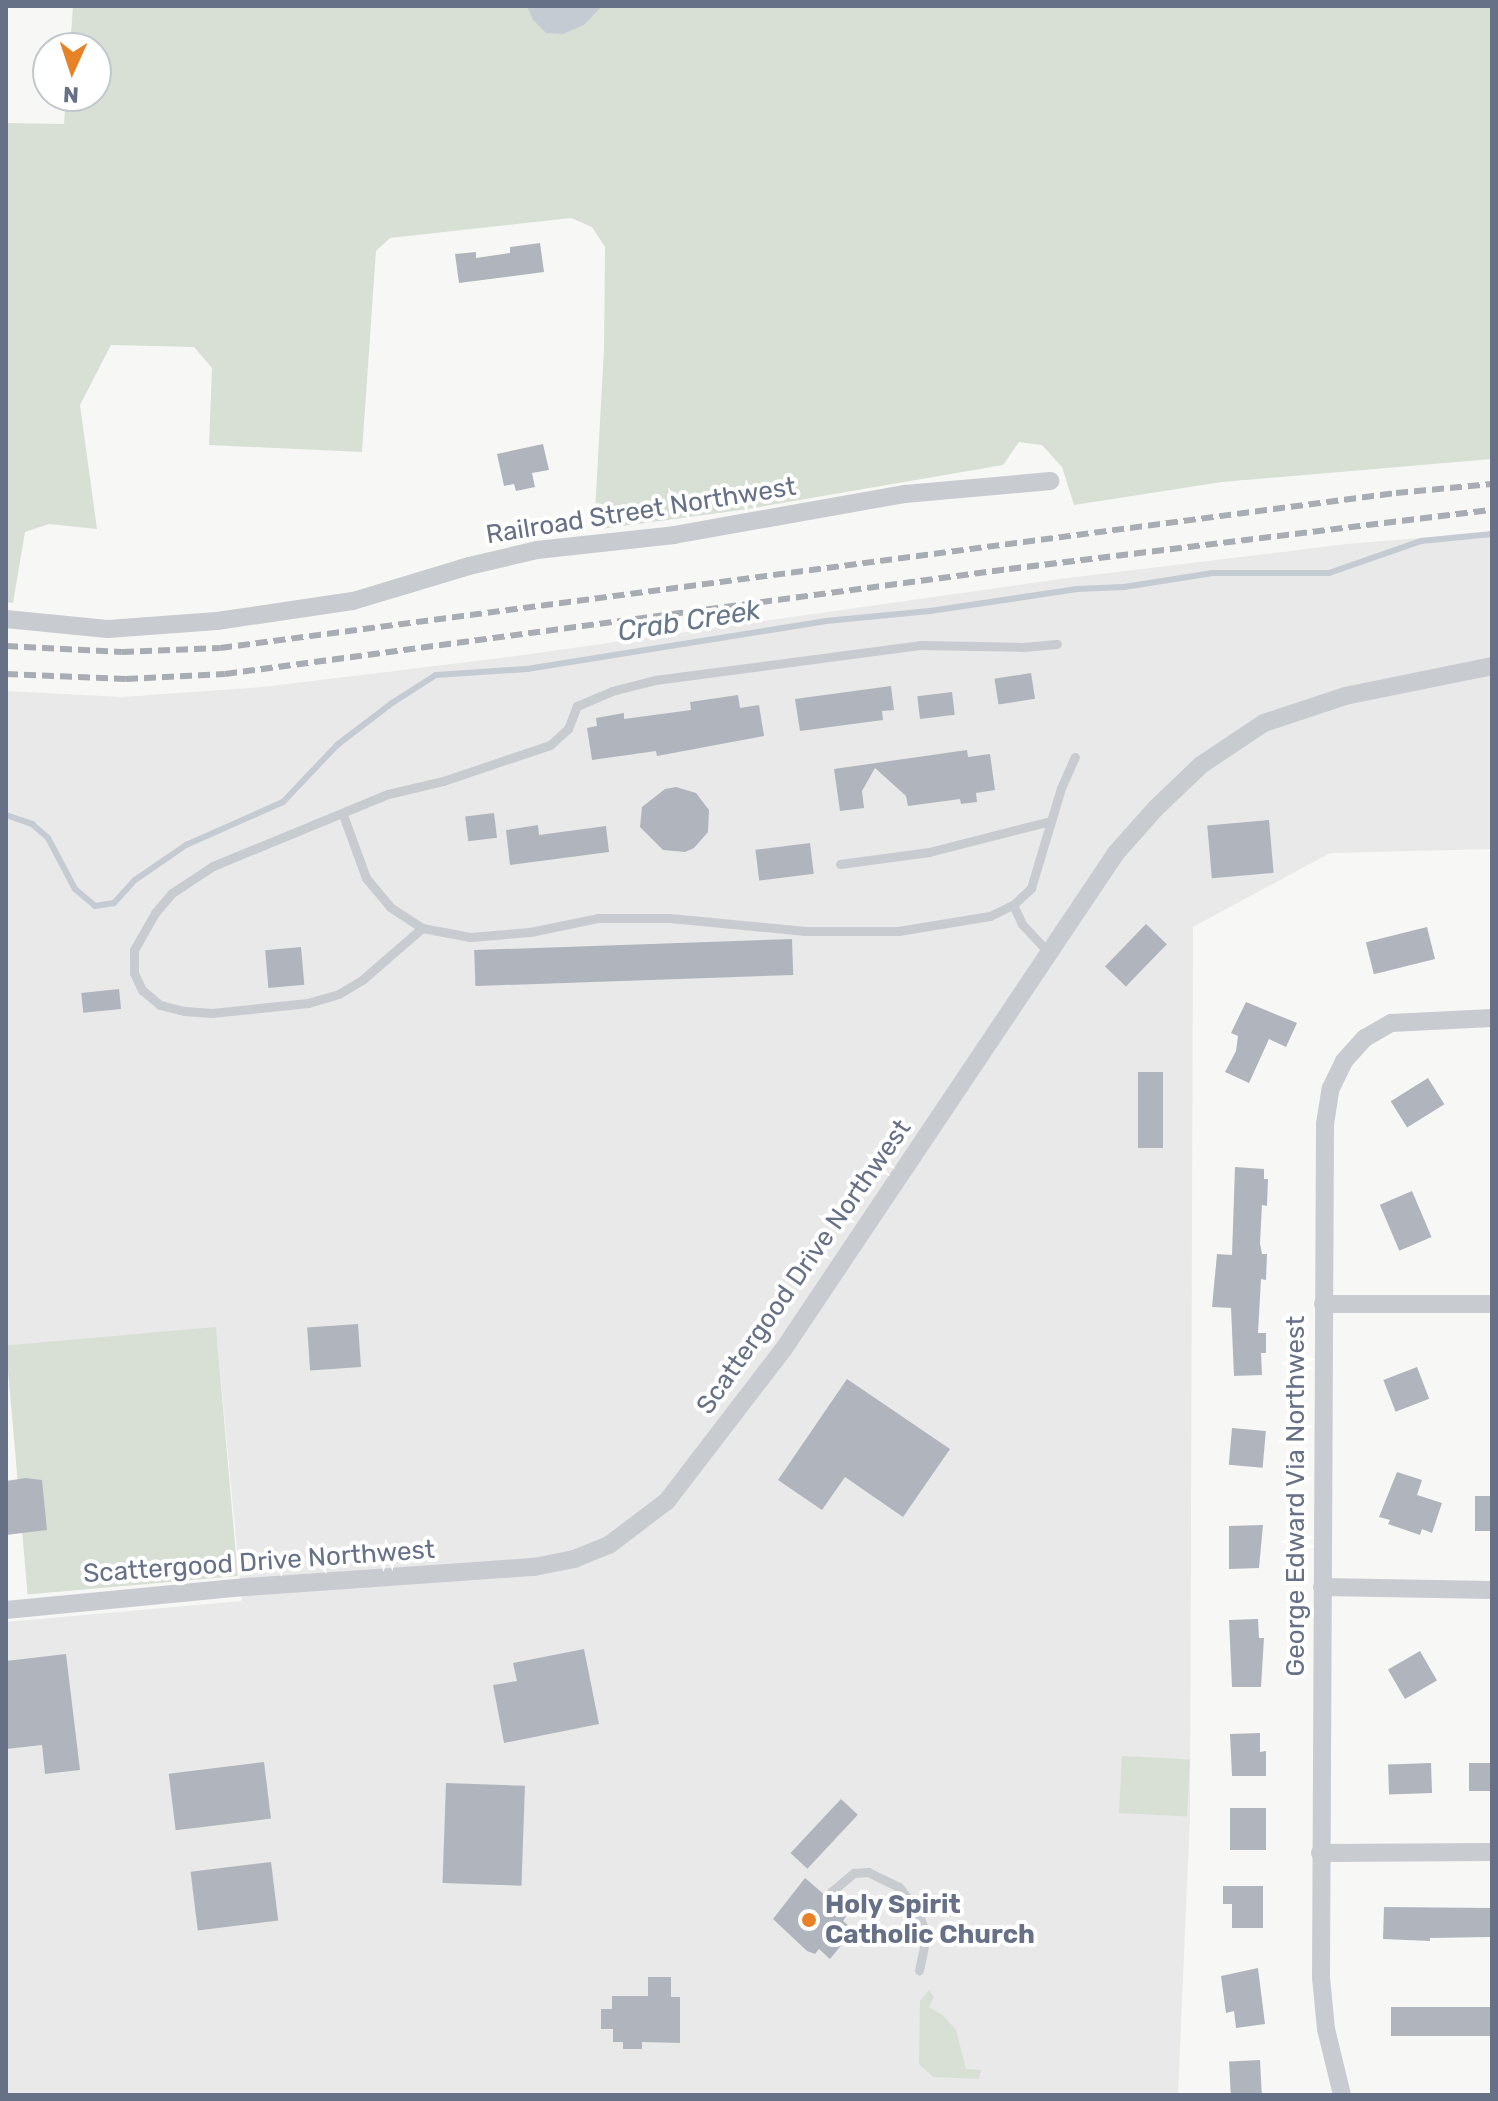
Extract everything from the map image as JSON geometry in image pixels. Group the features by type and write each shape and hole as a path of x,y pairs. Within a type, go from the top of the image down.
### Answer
{"street":[{"name":"Railroad Street Northwest","path":"6,619 108,629 217,621 353,601 537,550 674,535 905,494 1050,481"},
{"name":"Scattergood Drive Northwest","path":"6,1610 246,1587 534,1567 574,1559 609,1545 667,1501 691,1474 783,1350 1116,853 1156,808 1201,765 1264,723 1345,696 1492,666"},
{"name":"George Edward Via Northwest","path":"1342,2095 1326,2029 1321,1977 1325,1124 1331,1088 1344,1061 1365,1038 1391,1023 1492,1018"},
{"path":"1323,1304 1492,1304"},
{"path":"1322,1587 1492,1590"},
{"path":"1320,1853 1492,1852"}],"lane":[{"path":"422,928 362,980 339,994 308,1003 236,1011 184,1011 160,1005 142,990 134,973 134,950 141,933 172,893 213,866 388,794 443,781 550,745 568,729 577,706 641,683 920,645 1022,647 1057,644"},
{"path":"343,815 366,878 390,907 422,928 470,937 530,932 598,918 670,918 805,931 898,931 990,916 1013,905 1031,888 1075,757"},
{"path":"840,864 929,852 1051,821"},
{"path":"1013,905 1022,924 1049,953"},
{"path":"831,1892 854,1873 868,1872 899,1887 917,1910 923,1926 925,1942 919,1970"}],"shaded area":[{"path":"73,6 1492,6 1492,459 1222,482 1074,505 1062,467 1042,445 1019,442 1003,465 748,509 594,530 604,349 605,247 592,227 571,218 390,238 376,251 362,452 209,445 212,368 194,347 111,345 80,405 97,529 49,524 25,532 13,603 6,602 6,123 64,124 65,112 112,112 112,32 71,32"},
{"path":"527,6 602,6 584,25 563,34 546,33 533,20"},
{"path":"1492,532 1492,849 1330,853 1193,927 1190,1815 1178,2095 6,2095 6,1622 242,1601 216,1328 6,1348 6,691 122,697 263,687 509,657 1060,579 1347,544"},
{"path":"216,1327 238,1576 28,1594 6,1345"},
{"path":"1122,1756 1190,1760 1187,1816 1119,1813"},
{"path":"929,1990 934,1997 929,2007 944,2016 956,2030 966,2069 981,2070 979,2079 933,2077 919,2064 920,2001"}],"building":[{"path":"540,243 544,272 459,283 455,254 476,252 476,258 510,253 510,247"},
{"path":"543,444 549,470 532,473 535,487 516,491 514,484 504,486 497,454"},
{"path":"1031,673 1035,699 999,704 994,679"},
{"path":"891,686 894,710 882,711 883,720 800,731 795,699"},
{"path":"952,692 955,715 920,719 917,696"},
{"path":"738,695 740,708 759,705 764,736 657,756 656,751 592,760 587,728 597,726 596,718 624,713 624,719 691,710 690,702"},
{"path":"967,750 968,757 990,754 995,790 976,793 977,802 961,804 960,799 908,806 906,796 875,768 862,791 864,808 840,811 834,769"},
{"path":"676,787 696,793 709,810 708,832 694,848 685,852 663,850 640,827 642,807 665,789"},
{"path":"494,813 497,838 468,841 465,817"},
{"path":"1269,820 1274,873 1212,878 1207,825"},
{"path":"538,825 539,835 606,826 609,852 510,865 506,830"},
{"path":"810,843 814,874 759,880 755,850"},
{"path":"1146,924 1167,944 1126,987 1105,966"},
{"path":"1427,927 1435,959 1374,974 1366,942"},
{"path":"792,939 793,975 475,986 474,950"},
{"path":"301,947 304,985 268,988 265,950"},
{"path":"119,989 121,1009 83,1013 81,993"},
{"path":"1246,1002 1297,1023 1286,1047 1269,1039 1249,1083 1225,1072 1236,1051 1238,1036 1231,1033"},
{"path":"1138,1072 1163,1072 1163,1148 1138,1148"},
{"path":"1428,1078 1444,1104 1407,1128 1391,1101"},
{"path":"1235,1167 1264,1169 1264,1179 1268,1179 1267,1206 1262,1205 1260,1243 1262,1254 1267,1254 1266,1280 1261,1279 1258,1333 1266,1333 1266,1353 1261,1353 1262,1375 1234,1376 1231,1308 1212,1307 1217,1254 1232,1255"},
{"path":"1412,1191 1432,1237 1399,1251 1380,1205"},
{"path":"358,1324 361,1367 310,1370 307,1328"},
{"path":"1417,1367 1429,1399 1396,1412 1383,1380"},
{"path":"847,1379 950,1449 903,1517 845,1477 822,1510 778,1480"},
{"path":"1232,1428 1266,1431 1263,1468 1229,1465"},
{"path":"1397,1472 1422,1480 1417,1495 1442,1503 1432,1533 1422,1529 1420,1535 1388,1524 1390,1520 1379,1517"},
{"path":"26,1478 42,1480 47,1530 6,1535 6,1481"},
{"path":"1475,1496 1492,1496 1492,1531 1475,1531"},
{"path":"1263,1525 1259,1568 1229,1569 1229,1526"},
{"path":"1258,1619 1259,1638 1264,1638 1261,1687 1232,1687 1229,1620"},
{"path":"584,1649 599,1724 504,1743 493,1685 517,1681 513,1663"},
{"path":"1420,1651 1437,1680 1405,1699 1388,1669"},
{"path":"66,1654 80,1770 45,1774 42,1745 6,1749 6,1661"},
{"path":"1260,1733 1260,1752 1266,1751 1266,1776 1232,1776 1230,1734"},
{"path":"264,1762 271,1819 176,1830 169,1774"},
{"path":"1431,1763 1432,1793 1389,1794 1388,1765"},
{"path":"1469,1763 1492,1763 1492,1791 1469,1791"},
{"path":"446,1783 525,1786 521,1886 443,1883"},
{"path":"841,1799 858,1815 807,1869 791,1853"},
{"path":"1230,1808 1266,1808 1266,1850 1230,1850"},
{"path":"271,1862 278,1921 198,1930 191,1872"},
{"name":"Holy Spirit Catholic Church","path":"805,1878 841,1909 846,1916 843,1921 854,1930 830,1959 819,1949 815,1954 807,1951 773,1919"},
{"path":"1223,1886 1263,1886 1263,1928 1232,1928 1232,1904 1223,1904"},
{"path":"1384,1907 1492,1908 1492,1937 1430,1938 1430,1941 1383,1939"},
{"path":"1258,1968 1265,2024 1236,2028 1234,2011 1226,2013 1221,1976"},
{"path":"648,1977 671,1977 671,1997 680,1997 680,2043 642,2042 642,2049 623,2049 623,2042 613,2042 613,2029 601,2029 601,2009 612,2009 612,1996 648,1996"},
{"path":"1391,2007 1492,2007 1492,2036 1391,2036"},
{"path":"1260,2060 1262,2095 1231,2095 1229,2062"}],"waterway":[{"name":"Crab Creek","path":"6,815 32,824 48,838 75,889 95,906 114,903 135,880 186,845 283,802 337,745 392,703 436,675 527,669 826,621 930,611 1077,589 1124,587 1213,573 1329,573 1421,541 1492,534"}],"railway":[{"path":"6,646 122,652 220,648 1396,493 1492,484"},
{"path":"6,674 126,679 225,674 1009,569 1492,510"}],"place":[{"name":"Holy Spirit Catholic Church","path":"809,1920"}]}
